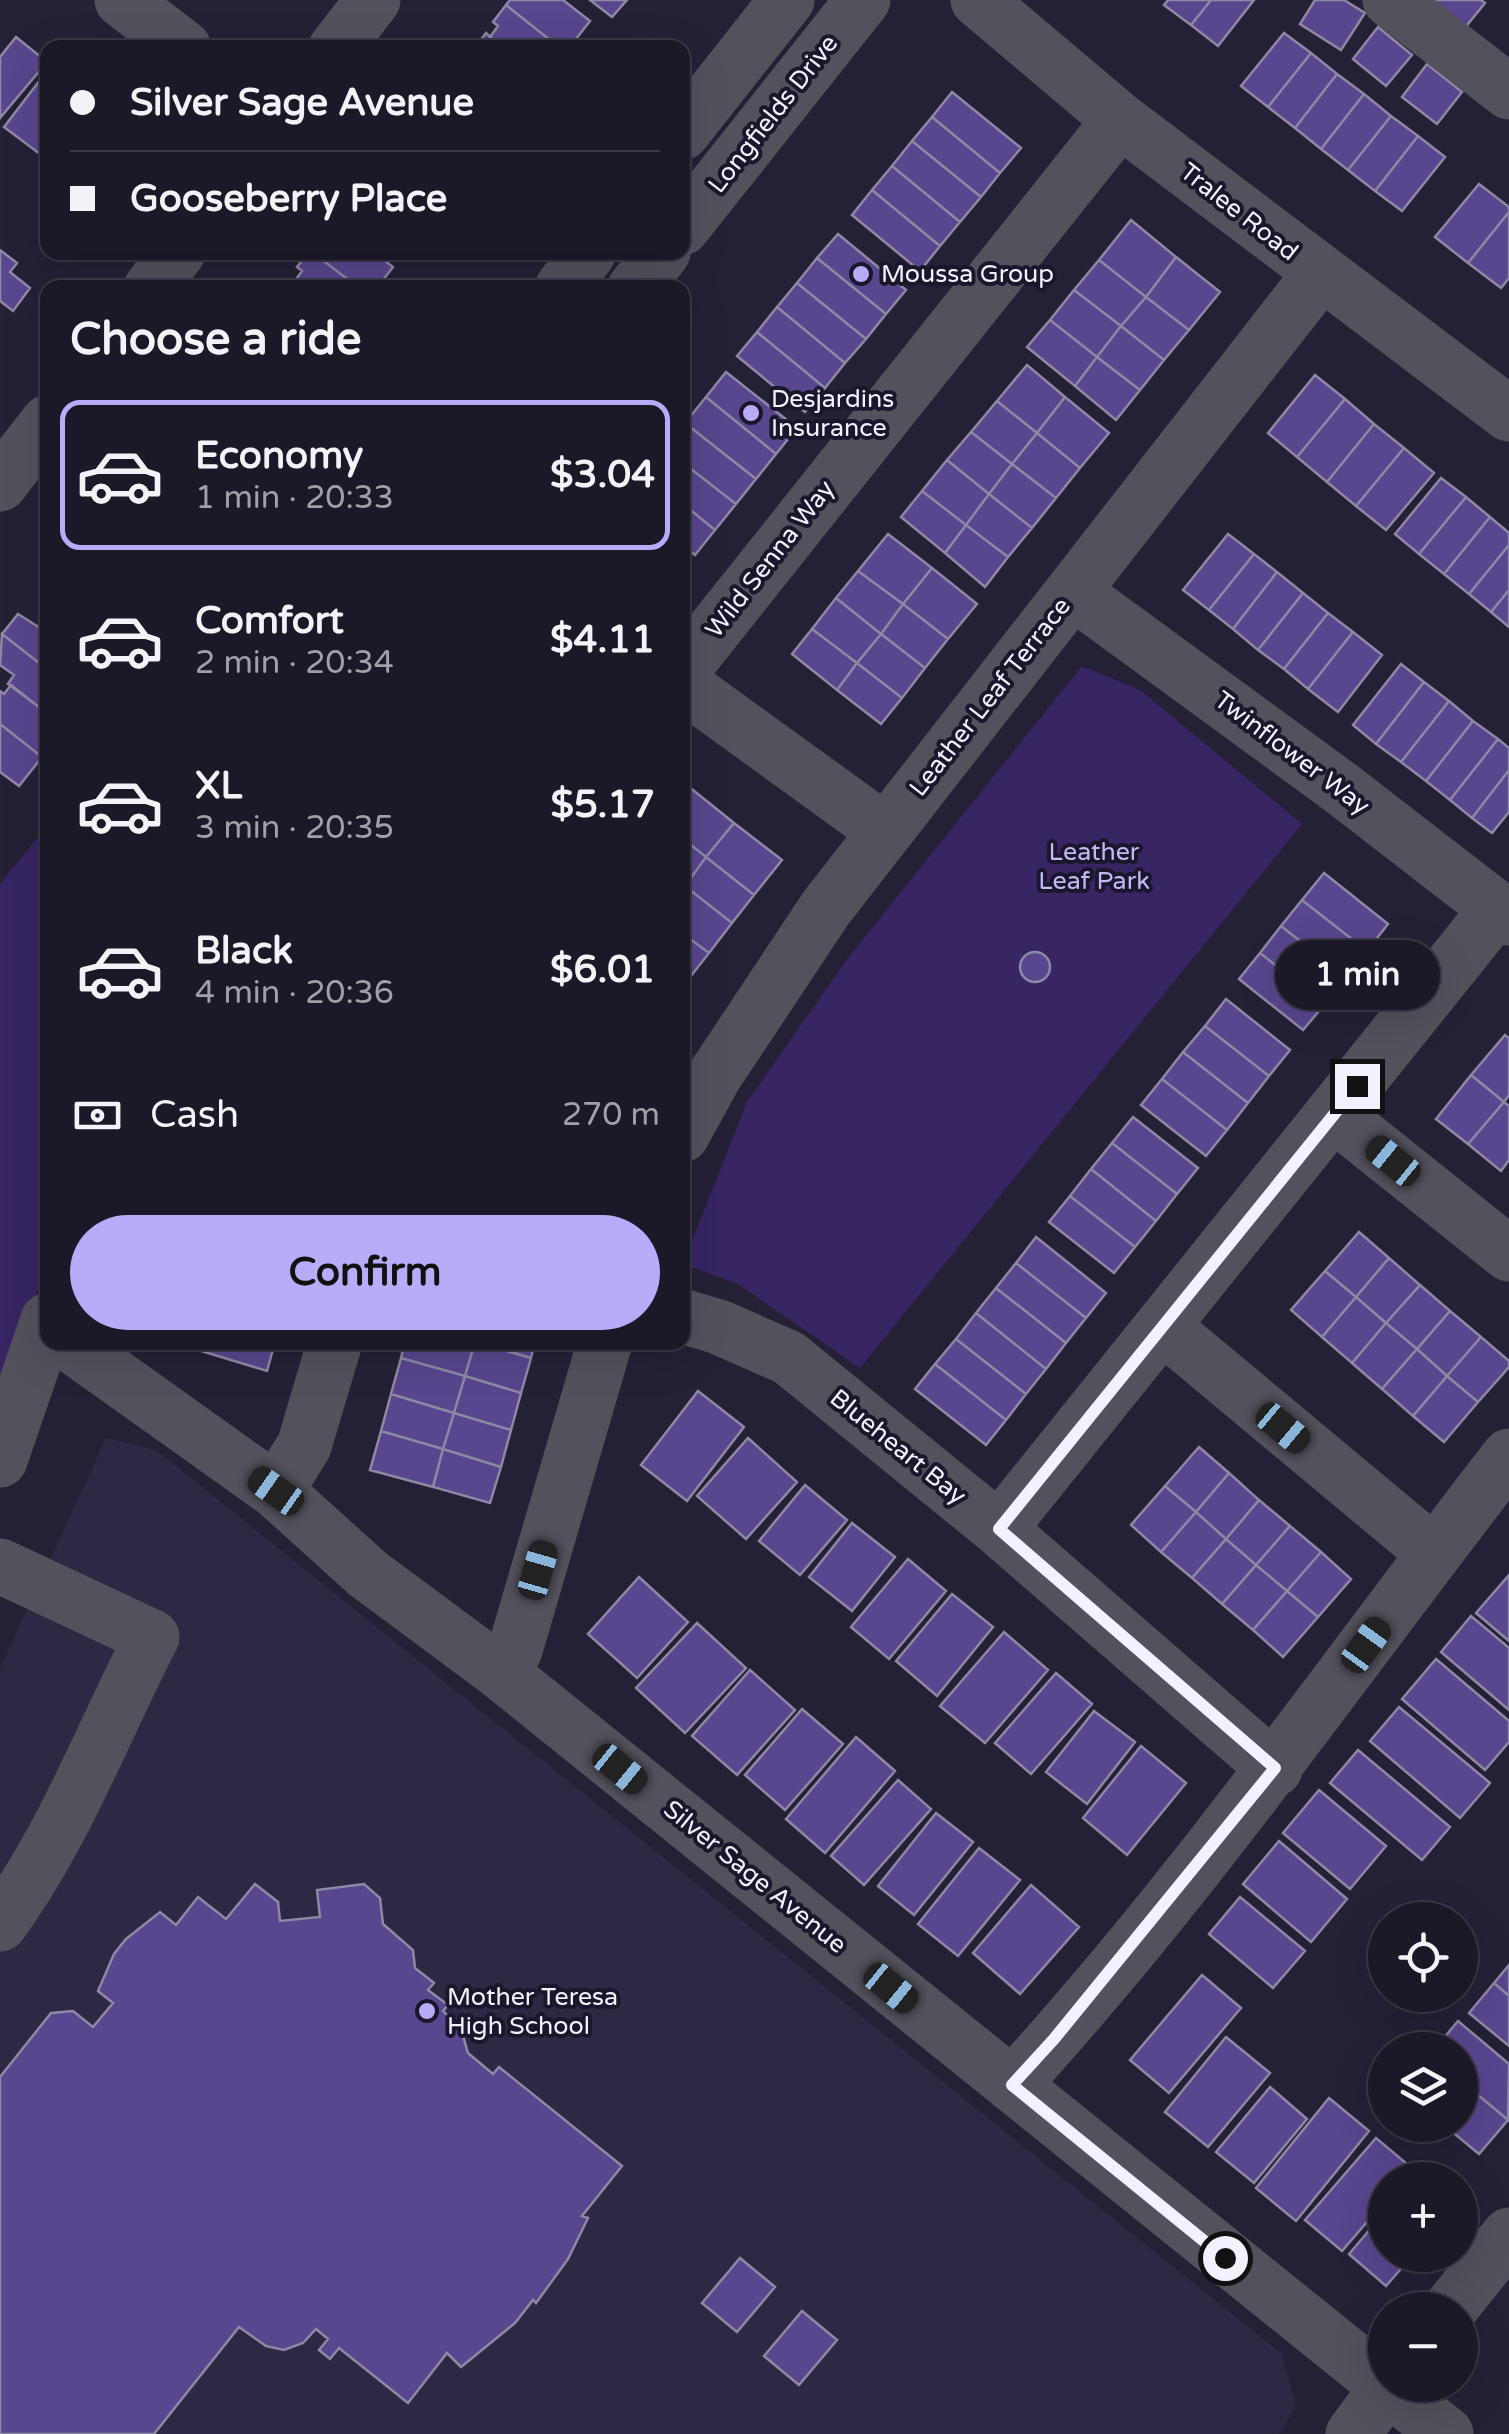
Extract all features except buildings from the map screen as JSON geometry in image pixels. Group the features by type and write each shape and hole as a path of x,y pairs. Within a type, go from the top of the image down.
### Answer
{"street":[{"path":"122,0 174,40"},
{"path":"342,40 373,0"},
{"path":"690,123 787,0"},
{"name":"Longfields Drive","path":"690,218 862,0"},
{"name":"Tralee Road","path":"978,0 1120,120 1509,414"},
{"path":"1390,0 1509,92"},
{"name":"Wild Senna Way","path":"690,660 1120,120"},
{"path":"641,280 657,260"},
{"name":"Leather Leaf Terrace","path":"690,1121 715,1074 772,988 885,832 1320,274"},
{"path":"0,484 40,432"},
{"name":"Twinflower Way","path":"1073,592 1340,788 1503,914"},
{"path":"690,690 885,832"},
{"path":"999,1529 1334,1114 1503,914"},
{"path":"1334,1114 1509,1254"},
{"name":"Blueheart Bay","path":"690,1318 718,1326 790,1358 999,1529 1275,1768"},
{"path":"1162,1327 1434,1553"},
{"path":"0,1460 44,1350"},
{"name":"Silver Sage Avenue","path":"81,1350 276,1491 368,1574 500,1672 1368,2370"},
{"path":"276,1491 304,1446 333,1350"},
{"path":"500,1672 514,1650 603,1350"},
{"path":"1012,2085 1275,1768 1509,1456"},
{"path":"0,1566 152,1637 70,1804 18,1900 0,1924"},
{"path":"1463,2292 1509,2235"},
{"path":"1353,2434 1376,2402"},
{"name":"Silver Sage Avenue","path":"1407,2402 1446,2434"}],"shaded area":[{"name":"Mother Teresa High School","path":"106,1438 156,1450 1282,2354 1296,2407 1279,2434 0,2434 0,1668"}],"green space":[{"name":"Leather Leaf Park","path":"1082,666 1140,690 1302,824 860,1368 738,1284 690,1267 690,1246 747,1102 848,958"},
{"path":"40,835 40,1281 0,1403 0,884"}],"place":[{"name":"Moussa Group","path":"861,274"},
{"name":"Desjardins Insurance","path":"751,413"},
{"name":"Mother Teresa High School","path":"427,2011"}],"route":[{"path":"1225,2258 1012,2085 1275,1768 999,1529 1357,1086"}]}
